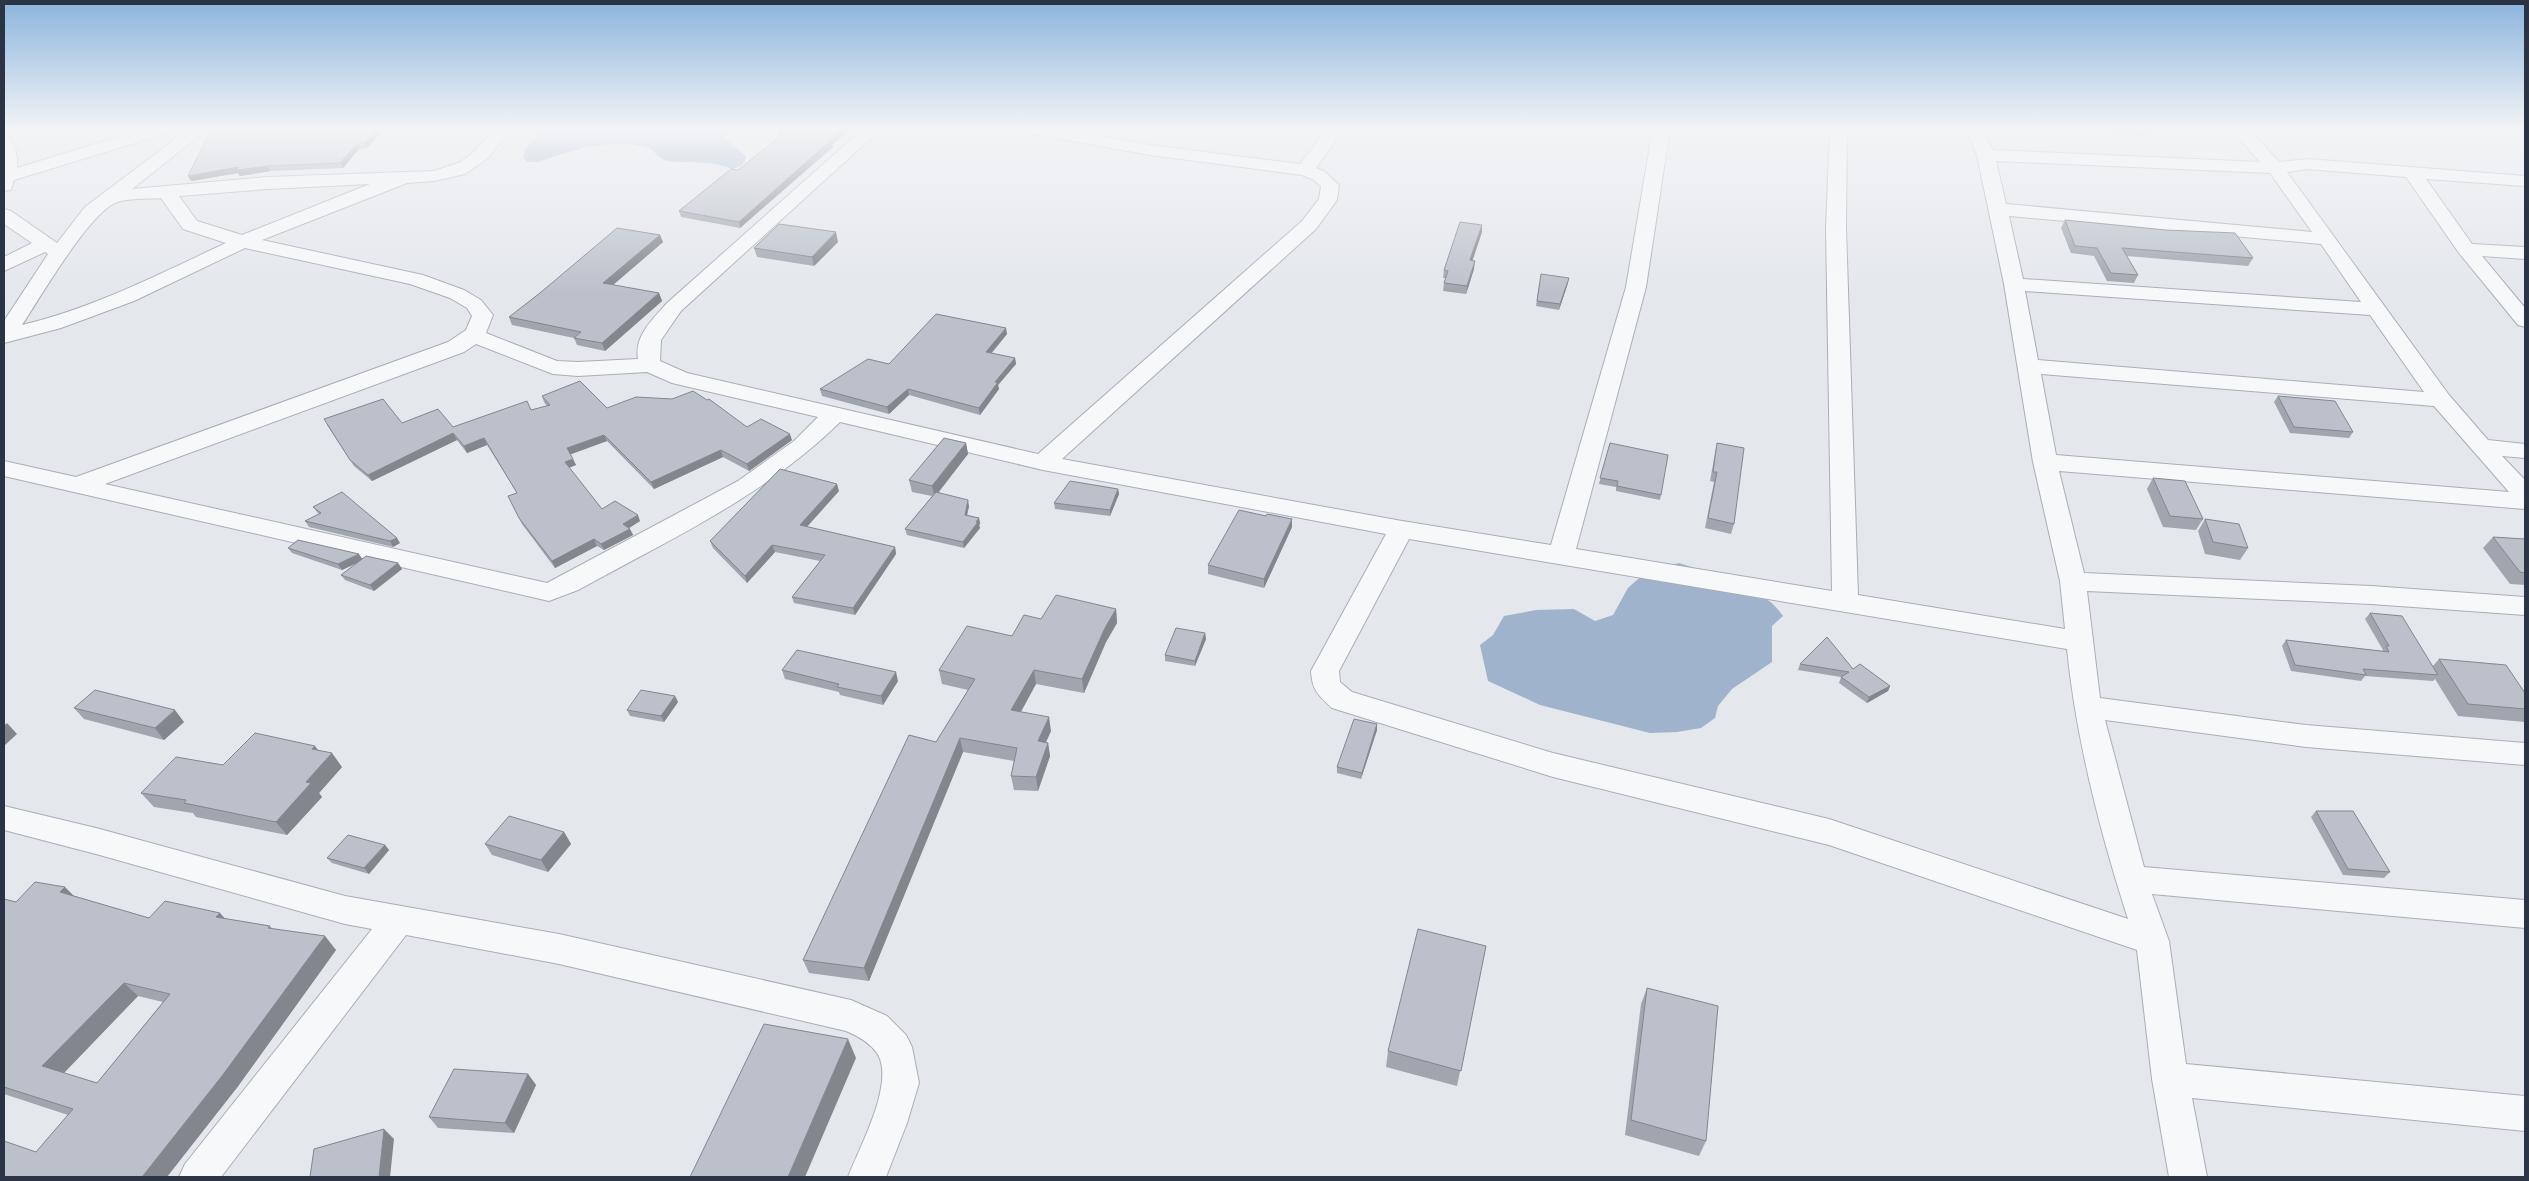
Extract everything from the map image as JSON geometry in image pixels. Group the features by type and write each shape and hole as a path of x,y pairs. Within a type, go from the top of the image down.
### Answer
{"street":[{"path":"4,337 53,248 88,215 128,183"},
{"path":"110,197 266,183"},
{"path":"4,337 54,324 127,297 294,220 389,183"},
{"path":"650,365 646,350 652,333 674,307 812,183"},
{"path":"1043,462 1309,225 1328,200 1330,185 1328,183"},
{"path":"1560,556 1636,287 1653,183"},
{"path":"1838,183 1836,228 1846,602"},
{"path":"1992,183 2014,284 2045,462 2073,581 2086,707 2131,879 2152,941 2170,1080 2188,1177"},
{"path":"2286,183 2378,309 2441,400 2508,478 2525,493"},
{"path":"2420,183 2466,249 2525,320"},
{"path":"76,486 456,347 474,336 482,323 483,315 474,304 457,294 395,274 326,261 244,242 190,225 166,192"},
{"path":"1998,209 2328,239"},
{"path":"8,222 53,248"},
{"path":"4,264 53,248"},
{"path":"2466,249 2523,254"},
{"path":"2014,284 2378,309"},
{"path":"474,336 553,367 578,369 650,365 680,378 1043,462 1402,529 2080,641"},
{"path":"2028,366 2441,400"},
{"path":"4,469 549,592 569,584 747,486 802,446 834,415"},
{"path":"2481,447 2525,452"},
{"path":"2045,462 2525,501"},
{"path":"1402,529 1325,671 1326,686 1342,700 1553,765 1829,832 2152,941"},
{"path":"2073,581 2372,595 2525,606"},
{"path":"2086,707 2306,736 2525,754"},
{"path":"4,818 96,841 345,910 559,948 726,985 851,1016 875,1027 894,1047 901,1083 889,1123 867,1177"},
{"path":"2131,879 2525,914"},
{"path":"198,1177 399,920"},
{"path":"2170,1080 2525,1114"}],"water":[{"path":"1679,563 1750,588 1774,605 1783,616 1772,626 1772,662 1732,689 1718,706 1715,718 1701,728 1677,732 1650,733 1540,705 1488,681 1480,645 1493,635 1504,616 1536,610 1574,609 1595,621 1613,615 1628,588 1647,571"}],"building":[{"path":"714,183 783,183 739,222 679,211"},
{"path":"2065,220 2166,230 2235,233 2253,258 2122,248 2138,275 2111,273 2097,248 2075,246"},
{"path":"1460,222 1482,225 1470,260 1475,261 1467,286 1444,283 1448,271 1444,270"},
{"path":"779,224 836,232 812,257 754,248"},
{"path":"617,228 660,235 603,283 659,293 602,343 574,338 581,332 509,317 540,293"},
{"path":"1541,274 1569,278 1560,304 1537,301"},
{"path":"936,314 1006,328 986,352 1015,358 995,382 998,382 979,408 908,389 887,407 820,389 868,359 889,364"},
{"path":"580,381 607,408 636,397 672,399 693,391 707,400 709,399 747,427 761,419 790,434 747,464 721,450 651,482 604,435 567,448 573,459 565,462 602,509 615,501 638,515 623,524 630,529 601,544 594,539 552,561 519,518 508,496 517,493 484,438 464,446 453,433 368,475 350,460 324,419 383,399 402,423 438,409 453,427 527,401 531,410 550,405 542,396"},
{"path":"2278,396 2335,401 2353,432 2294,427"},
{"path":"944,438 966,443 932,486 909,480"},
{"path":"1610,443 1668,455 1661,495 1617,486 1618,481 1600,478"},
{"path":"1717,443 1744,448 1734,524 1708,518 1717,472 1713,472"},
{"path":"780,469 837,484 800,525 895,547 853,608 792,597 825,555 772,545 745,576 710,541"},
{"path":"2153,478 2185,481 2203,519 2170,516"},
{"path":"1070,481 1118,489 1110,510 1054,503"},
{"path":"342,492 397,538 390,541 305,521 321,513 313,507"},
{"path":"936,492 968,500 965,515 979,518 963,542 905,529"},
{"path":"1239,510 1292,519 1264,579 1208,565"},
{"path":"2205,519 2239,524 2248,548 2213,542"},
{"path":"2493,537 2525,539 2525,573 2520,572"},
{"path":"298,540 359,554 338,564 288,548"},
{"path":"366,556 398,563 370,585 341,575"},
{"path":"1056,595 1116,609 1105,628 1082,679 1034,670 1011,710 1049,717 1038,741 1048,743 1036,777 1011,776 1017,748 960,738 864,968 803,960 909,735 936,742 975,679 939,670 967,626 1012,636 1024,615 1041,619"},
{"path":"2370,613 2402,616 2438,675 2363,669 2366,675 2295,665 2286,640 2389,652 2386,646 2389,646"},
{"path":"1176,628 1205,633 1195,661 1165,655"},
{"path":"1827,637 1853,669 1860,664 1890,686 1869,697 1841,677 1849,672 1800,664"},
{"path":"797,650 896,672 881,696 837,687 839,684 782,670"},
{"path":"2439,659 2506,665 2525,693 2525,709 2468,704"},
{"path":"95,690 175,710 155,728 74,708"},
{"path":"641,690 675,696 661,716 627,710"},
{"path":"1354,719 1377,724 1362,773 1337,767"},
{"path":"255,733 315,746 312,749 332,753 306,782 311,783 276,822 184,803 186,800 141,793 176,757 223,765"},
{"path":"2316,811 2353,811 2390,872 2348,869"},
{"path":"509,816 564,832 541,860 485,844"},
{"path":"348,835 385,845 364,868 327,858"},
{"path":"35,882 65,887 60,892 149,918 165,901 220,913 216,917 270,926 268,928 325,936 222,1076 142,1177 4,1177 4,1141 36,1152 73,1109 4,1087 4,899 16,902","holes":["124,983 170,994 97,1083 42,1066"]},
{"path":"1418,929 1486,946 1461,1071 1388,1051"},
{"path":"1647,988 1718,1006 1706,1141 1631,1120"},
{"path":"764,1024 848,1039 788,1177 690,1177"},
{"path":"454,1069 528,1074 505,1123 429,1117"},
{"path":"384,1129 379,1177 310,1177 314,1149"}]}
